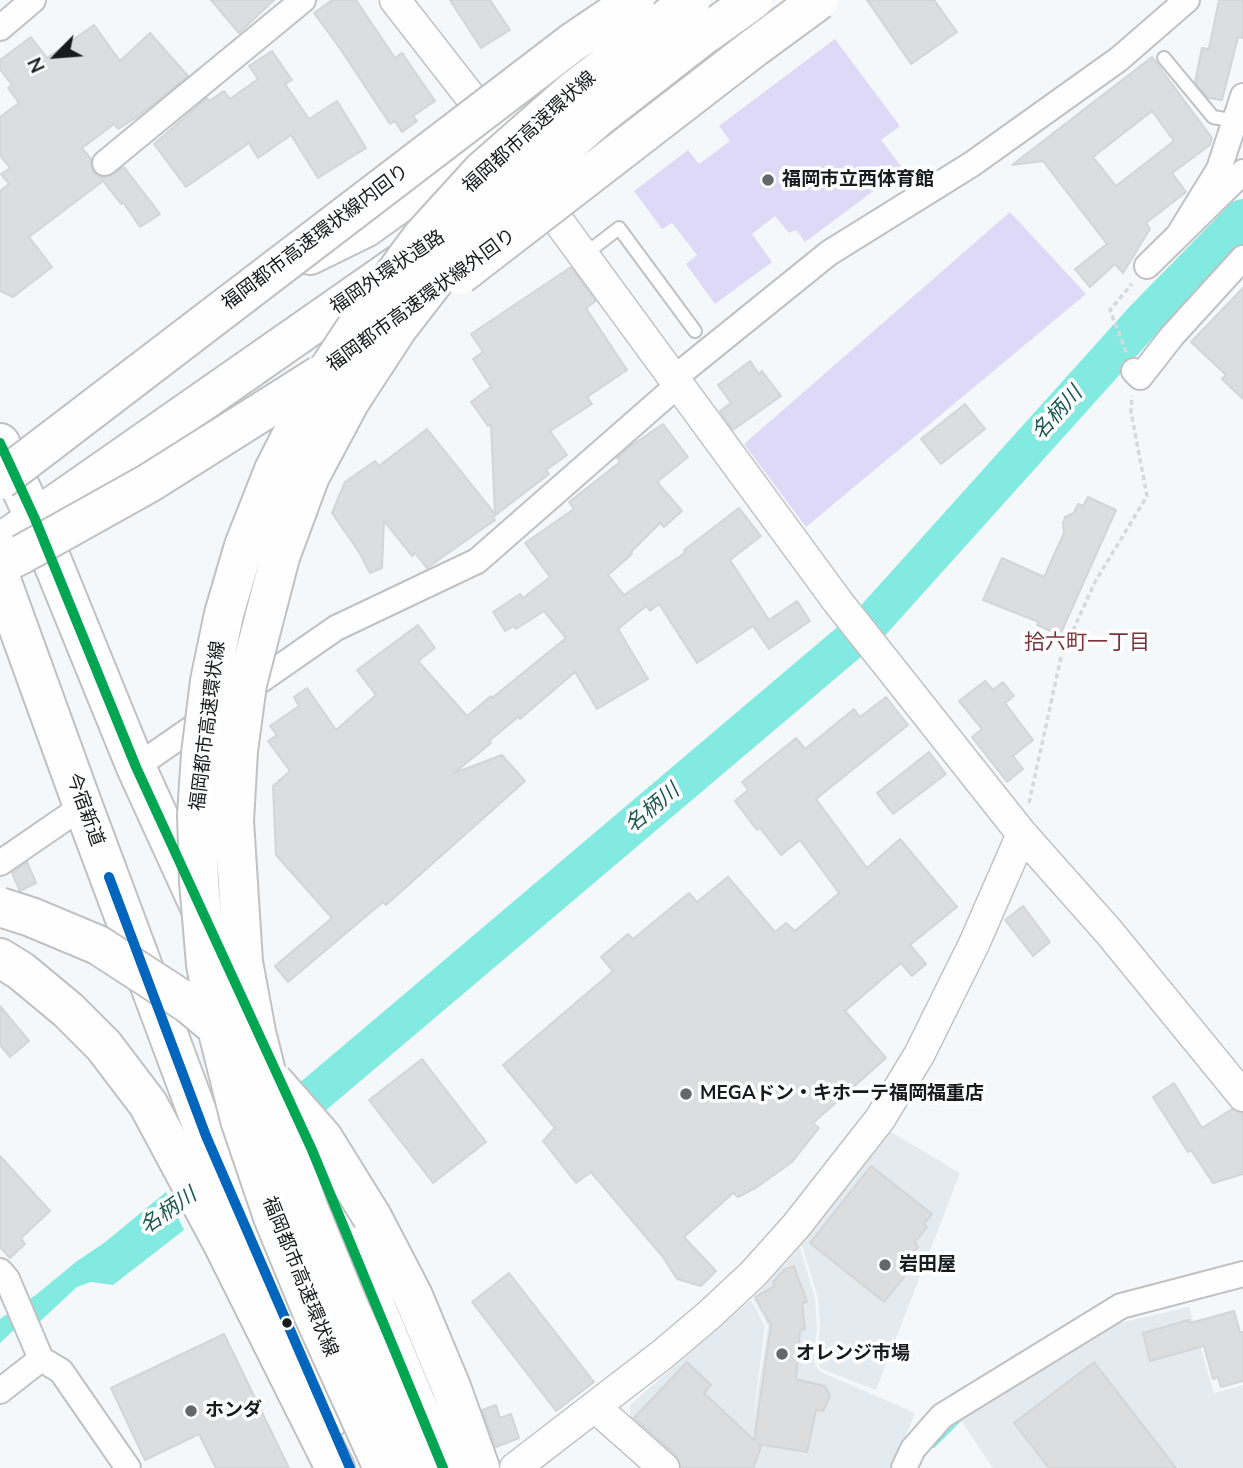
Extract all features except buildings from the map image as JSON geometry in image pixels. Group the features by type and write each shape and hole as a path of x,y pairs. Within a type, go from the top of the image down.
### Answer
{"highway":[{"name":"福岡都市高速環状線内回り","path":"2,464 573,42 635,0"},
{"path":"443,1468 312,1150 136,767 35,519 2,464 118,382 318,250 365,228 683,0"},
{"name":"福岡都市高速環状線","path":"383,1468 313,1314 273,1217 240,1120 219,1036 206,964 197,815 210,681 223,614 244,547 274,470 314,391 363,317 422,237 502,153 573,91 691,0"},
{"path":"422,1468 346,1300 308,1207 276,1112 256,1032 243,962 234,821 247,684 280,557 310,476 350,401 397,329 451,259 508,197 597,118 753,0"},
{"name":"福岡外環状道路","path":"0,543 395,267 529,180 775,0"},
{"name":"福岡都市高速環状線外回り","path":"0,565 149,483 273,406 372,340 819,0"},
{"name":"今宿新道","path":"0,577 206,1136 350,1468"},
{"path":"0,906 98,946 189,1003 249,1055 323,1138 372,1217 413,1296 451,1387 480,1468"},
{"path":"0,958 21,971 68,1010 104,1046 148,1104 223,1244 335,1468"}],"street":[{"path":"0,28 33,0"},
{"path":"105,163 303,0"},
{"path":"395,0 498,132 583,255 838,602 1022,834 1109,932 1243,1096"},
{"path":"629,39 647,0"},
{"path":"136,767 336,628 477,561 676,382 829,254 994,148 1119,59 1187,0"},
{"path":"1179,234 1219,169 1243,96"},
{"path":"1147,266 1243,172"},
{"path":"1134,371 1140,377 1185,320 1243,258"},
{"path":"0,863 83,806"},
{"path":"514,1468 670,1349 753,1274 796,1226 880,1119 919,1055 974,944 1022,834"},
{"path":"0,1271 7,1279 7,1300 41,1359 61,1371 128,1468"},
{"path":"904,1468 912,1449 942,1416 1121,1306 1243,1274"},
{"path":"0,1391 41,1359"},
{"path":"595,1407 664,1468"}],"lane":[{"path":"1164,58 1213,117 1236,121"},
{"path":"583,255 619,228 695,331"}],"path":[{"path":"1022,834 1061,657 1095,582 1147,496 1131,412 1134,371 1110,310 1147,266"}],"shaded area":[{"name":"福岡市立西体育館","path":"835,39 900,126 881,140 903,169 805,242 796,230 789,233 775,216 752,234 772,262 715,304 686,264 697,255 672,223 662,229 634,191 688,150 699,164 730,141 719,126"},
{"path":"1010,212 1086,294 806,527 744,444"},
{"path":"891,1132 960,1173 876,1390 821,1369 816,1360 820,1327 818,1298 801,1243"},
{"path":"800,1247 815,1298 817,1328 814,1361 819,1371 915,1413 893,1468 679,1468 630,1423 630,1405 751,1300 765,1326 753,1422 768,1326 753,1299"},
{"path":"1189,1307 1214,1393 1243,1385 1243,1468 993,1468 960,1419 1119,1323"}],"water":[{"path":"166,1192 184,1230 113,1285 91,1282 77,1287 35,1326 16,1328 0,1343 0,1319 104,1243"}],"waterway":[{"name":"名柄川","path":"272,1131 868,626 1145,318 1243,218"},
{"path":"933,1445 960,1418"}],"transit line":[{"path":"0,443 35,519 136,767 312,1150 443,1468"},
{"path":"109,877 206,1136 350,1468"}],"place":[{"name":"福岡市立西体育館","path":"768,180"},
{"name":"MEGAドン・キホーテ福岡福重店","path":"686,1094"},
{"name":"岩田屋","path":"885,1265"},
{"name":"オレンジ市場","path":"782,1354"},
{"name":"ホンダ","path":"191,1411"}],"district":[{"name":"拾六町一丁目","path":"1087,644"}]}
